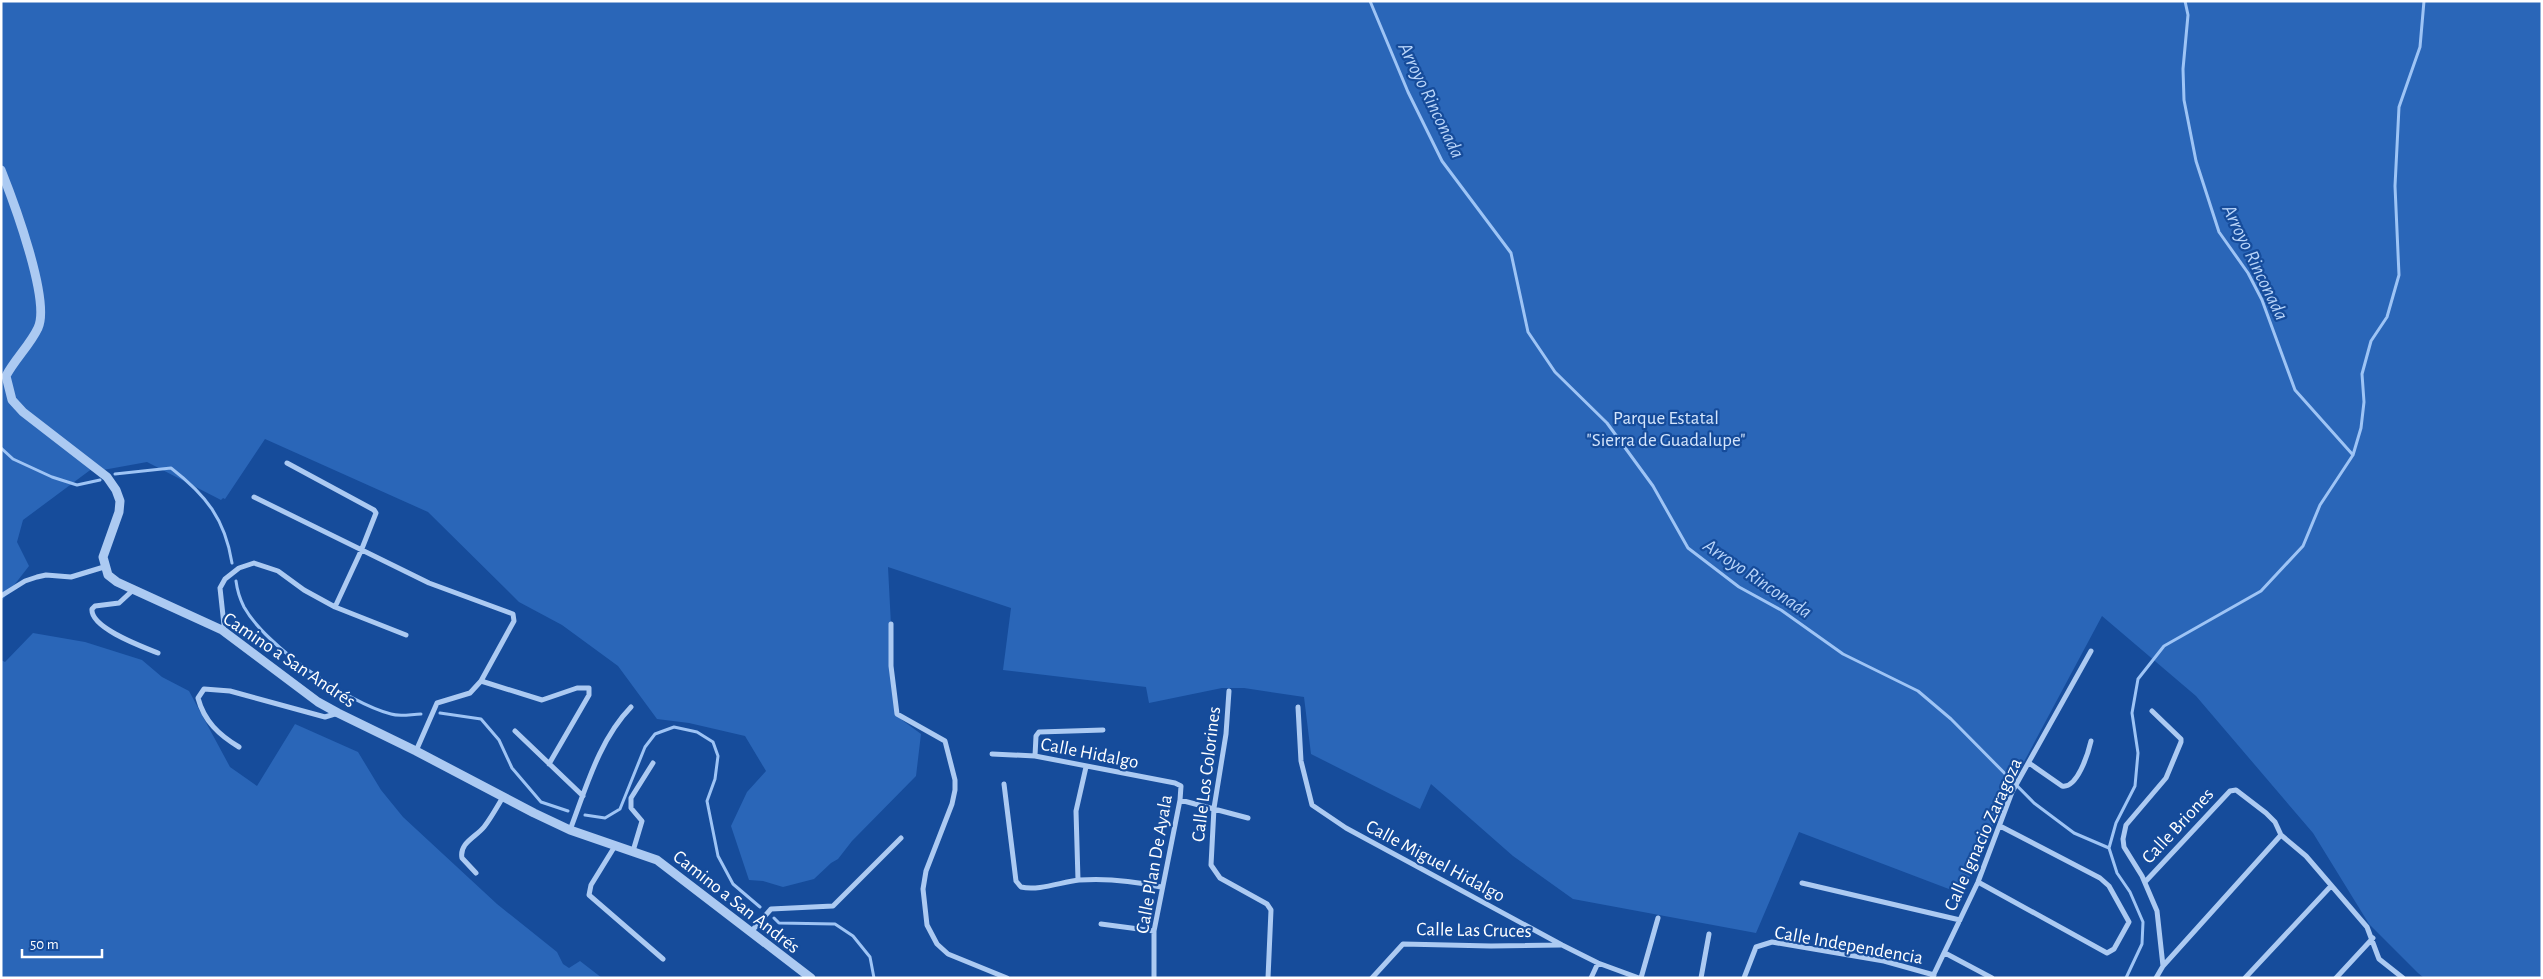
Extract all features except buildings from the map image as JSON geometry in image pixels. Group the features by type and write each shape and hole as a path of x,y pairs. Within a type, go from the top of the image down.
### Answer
{"street":[{"path":"1,170 31,260 42,311 38,328 6,376 8,389 12,400 22,412 107,477 116,490 120,501 119,512 104,549 104,567 71,577 46,575 38,577 1,596"},
{"path":"287,463 374,510 376,515 335,607"},
{"path":"254,497 429,583 514,616 514,620 481,681 470,693 437,703 416,751"},
{"path":"222,630 224,625 220,588 225,579 239,568 254,563 278,571 304,590 335,607 406,635"},
{"name":"Camino a San Andrés","path":"104,567 110,578 132,591 222,630 318,702 338,713 570,830 665,864 750,933 811,978"},
{"path":"132,591 119,602 95,606 92,608 92,614 112,632 158,653"},
{"path":"890,624 890,666 897,714 944,742 955,780 952,804 926,871 923,889 927,925 937,944 948,954 1007,978"},
{"name":"Calle Ignacio Zaragoza","path":"1933,976 1978,882 2012,792 2091,651"},
{"path":"481,681 542,700 577,688 588,688 589,694 549,764"},
{"path":"239,747 223,738 207,719 198,698 199,693 204,689 230,691 325,717 338,713"},
{"name":"Calle Los Colorines","path":"1229,691 1226,734 1214,808 1210,857 1216,874 1267,904 1271,910 1268,978"},
{"name":"Calle Miguel Hidalgo","path":"1298,707 1301,760 1312,805 1346,828 1562,945 1598,963 1640,978"},
{"path":"570,830 601,750 620,719 631,708"},
{"path":"2152,711 2182,740 2166,778 2125,826 2124,847 2145,882 2157,911 2163,966"},
{"path":"1035,756 1036,736 1039,732 1103,730"},
{"path":"515,731 583,796"},
{"path":"2029,763 2062,786 2068,786 2072,784 2092,742"},
{"name":"Calle Hidalgo","path":"992,754 1035,756 1174,783 1181,786"},
{"path":"633,851 642,821 632,808 631,798 654,763"},
{"path":"1078,880 1076,811 1086,767"},
{"path":"1004,784 1016,881 1021,887 1030,888 1078,880 1131,880 1162,888"},
{"name":"Calle Plan De Ayala","path":"1154,978 1154,931 1180,800 1181,786"},
{"name":"Calle Briones","path":"2145,882 2232,789 2266,813 2275,822 2281,835"},
{"path":"476,873 462,858 462,849 468,840 484,828 503,797"},
{"path":"1180,800 1248,818"},
{"path":"1978,882 2104,952 2110,952 2129,922 2109,886 2100,878 2000,826"},
{"path":"2156,978 2163,966 2281,835 2306,856 2368,928 2379,959 2403,978"},
{"path":"750,933 771,909 833,906 901,838"},
{"path":"615,846 591,885 589,895 662,959"},
{"path":"1802,883 1960,920"},
{"path":"2245,978 2331,886"},
{"path":"1640,978 1658,918"},
{"path":"1101,924 1154,931"},
{"path":"1701,978 1709,934"},
{"path":"2336,978 2373,938"},
{"name":"Calle Las Cruces","path":"1372,978 1403,944 1562,945"},
{"name":"Calle Independencia","path":"1744,978 1754,951 1760,945 1784,944 1884,961 1933,976"},
{"path":"1944,953 1992,978"},
{"path":"1591,978 1598,963"}],"green space":[{"name":"Parque Estatal \"Sierra de Guadalupe\"","path":"1,1 2542,1 2542,978 2424,978 2369,924 2313,833 2196,696 2102,616 2010,788 1962,894 1799,832 1756,933 1573,899 1513,856 1431,784 1420,809 1311,754 1304,697 1244,688 1222,688 1149,703 1146,687 1003,670 1011,608 888,567 895,703 902,720 921,734 916,776 852,841 838,859 814,879 783,887 763,881 749,880 731,826 747,792 766,771 745,736 689,723 657,719 618,666 562,625 519,602 428,512 265,439 225,499 221,500 147,462 103,470 97,465 23,520 17,542 29,566 1,602"},
{"path":"33,633 85,642 142,660 162,677 189,691 230,767 257,786 295,724 358,752 381,790 403,817 497,904 557,952 563,964 569,968 580,961 602,978 1,978 1,660 5,662"}],"waterway":[{"name":"Arroyo Rinconada","path":"1370,1 1408,92 1442,161 1511,253 1528,332 1555,372 1607,423 1653,486 1688,548 1739,587 1781,610 1843,654 1918,691 1951,719 2034,803 2074,833 2109,848"},
{"name":"Arroyo Rinconada","path":"2185,1 2188,15 2183,69 2184,100 2196,161 2219,232 2248,273 2262,300 2295,390 2353,455"},
{"name":"Arroyo Rinconada","path":"2126,978 2142,944 2143,922 2130,892 2117,873 2109,848 2116,823 2135,786 2138,753 2132,713 2138,679 2164,646 2261,591 2303,546 2320,505 2353,455 2361,428 2364,402 2362,374 2371,341 2387,317 2399,275 2395,186 2399,107 2420,47 2424,1"},
{"path":"1,448 13,459 52,477 77,485 100,480"},
{"path":"115,474 171,468 194,488 212,509 224,533 232,563"},
{"path":"236,581 244,607 255,622 270,639 310,671 331,686 373,708 395,715 421,714"},
{"path":"440,713 481,719 499,740 512,768 541,802 568,811"},
{"path":"585,815 605,818 620,809 645,747 655,734 674,727 697,732 713,742 718,756 715,779 707,801 718,856 733,884 760,907"},
{"path":"774,918 779,923 835,924 853,936 870,957 874,978"}]}
